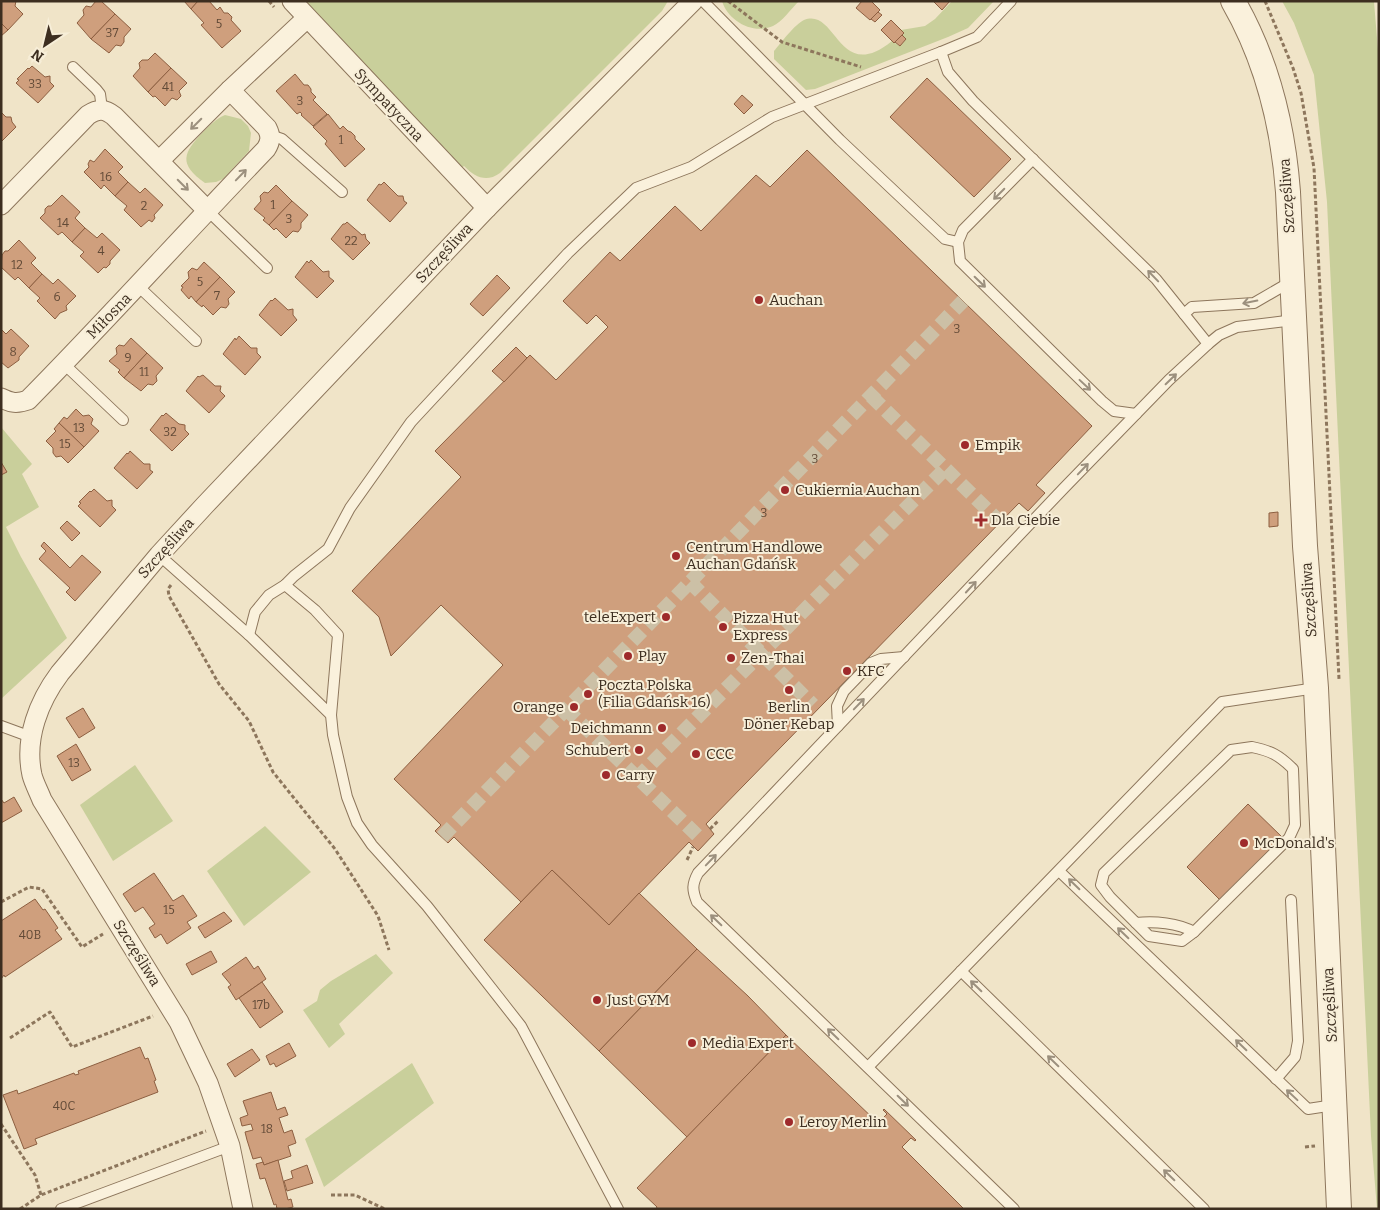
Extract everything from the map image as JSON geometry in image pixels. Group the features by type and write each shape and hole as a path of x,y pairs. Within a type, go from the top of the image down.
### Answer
{"street":[{"name":"Sympatyczna","path":"292,1 487,208"},
{"name":"Szczęśliwa","path":"243,1209 230,1146 208,1083 173,1011 42,800 32,774 31,737 40,705 48,689 160,555 205,505 487,208 693,1"},
{"name":"Szczęśliwa","path":"1233,1 1259,52 1268,80 1282,140 1288,192 1305,546 1316,688 1339,1209"},
{"path":"159,161 230,90 307,18"},
{"path":"230,90 261,121 270,134"},
{"path":"1,205 88,115 102,109 114,116 207,210"},
{"name":"Miłosna","path":"1,398 11,403 28,400 266,149 270,142 270,134"}],"lane":[{"path":"703,1 805,105 945,239 958,242"},
{"path":"249,635 256,612 269,595 285,585 328,549 350,508 411,422 568,253 636,188 691,167 770,118 977,37 1010,1"},
{"path":"941,52 948,72 973,101 1156,279 1208,344"},
{"path":"73,67 100,94 102,109"},
{"path":"270,134 282,138 342,192"},
{"path":"1033,159 964,230 958,242 960,261 1068,369 1114,411 1136,414"},
{"path":"207,210 267,268"},
{"path":"1184,314 1192,307 1254,303 1292,280"},
{"path":"138,286 196,341"},
{"path":"1014,1209 697,902 693,892 693,882 698,873 1136,414 1208,344 1220,335 1237,327 1294,320"},
{"path":"64,364 123,420"},
{"path":"160,555 249,635 331,714"},
{"path":"285,585 315,610 338,635 331,714 333,736 346,797 357,823 372,845 427,906 521,1026 618,1209"},
{"path":"838,726 837,706 844,691 871,663 881,659 904,657"},
{"path":"868,1067 1222,702 1316,688"},
{"path":"1,726 31,737"},
{"path":"1252,747 1269,751 1283,759 1292,769 1295,825 1289,838 1194,932 1182,941 1149,936 1110,897 1101,885 1104,873 1231,750 1252,747"},
{"path":"1059,871 1308,1109 1334,1106"},
{"path":"1276,1079 1294,1058 1298,1041 1291,900"},
{"path":"1136,923 1146,922 1184,926 1194,932"},
{"path":"961,971 1204,1209"},
{"path":"61,1209 230,1146"}],"path":[{"path":"728,1 782,42 866,69 871,78"},
{"path":"180,574 169,584 169,596 219,684 249,721 274,772 335,849 378,916 389,950"},
{"path":"710,829 719,820"},
{"path":"687,860 693,847"},
{"path":"1,902 29,887 42,889 82,947 110,930"},
{"path":"10,1038 50,1012 72,1048 173,1011"},
{"path":"1,1124 34,1175 41,1195"},
{"path":"20,1209 41,1195 211,1128"},
{"path":"331,1196 355,1195 385,1209"}],"green space":[{"path":"305,1 668,1 662,11 500,173 490,178 485,178 477,176 464,166 459,170"},
{"path":"722,1 799,1 773,26 757,29 736,20 730,15"},
{"path":"952,1 994,1 968,28 815,89 806,90 774,59 774,51 792,29 804,20 815,19 824,24 849,50 860,54 874,52 892,41 900,46 906,39 902,35 904,33 901,30 925,26 935,19"},
{"path":"1282,1 1374,2 1379,62 1379,1209 1377,1209 1371,1136 1327,202 1314,75 1294,23"},
{"path":"225,115 241,119 248,126 251,133 249,151 223,179 205,183 190,170 186,158 196,139 216,120"},
{"path":"1,427 32,464 22,474 39,507 6,527 67,638 1,699"},
{"path":"135,765 173,821 113,861 80,805"},
{"path":"265,826 311,872 244,926 207,871"},
{"path":"376,954 393,973 339,1024 345,1034 329,1048 303,1010 317,1001 320,990 331,981"},
{"path":"412,1063 434,1103 324,1187 305,1139"}],"building":[{"path":"1,1 16,1 15,6 23,14 8,30 1,23"},
{"path":"96,1 101,1 115,14 91,39 77,23 84,15 83,10 86,6 91,7"},
{"path":"184,1 198,1 191,9"},
{"path":"198,1 209,1 217,10 220,7 224,13 228,13 232,17 231,20 241,31 222,48 201,25 204,23 191,9"},
{"path":"862,1 871,1 880,10 870,20 856,8"},
{"path":"933,1 950,1 942,10"},
{"path":"878,12 882,15 875,22 871,19"},
{"path":"115,14 131,29 124,37 124,42 121,46 116,45 109,53 91,39"},
{"path":"891,20 904,33 894,43 881,30"},
{"path":"1,23 8,30 1,36"},
{"path":"902,35 906,39 900,46 895,42"},
{"path":"155,53 171,68 148,92 133,76 140,68 139,63 142,60 148,60"},
{"path":"32,66 45,77 50,76 50,82 54,86 38,103 16,83 19,80 17,79"},
{"path":"171,68 187,83 179,91 181,96 177,100 172,98 165,106 148,92"},
{"path":"295,74 304,85 308,85 316,97 313,100 327,114 313,126 300,112 297,114 276,91"},
{"path":"927,78 1011,159 974,197 890,117"},
{"path":"742,95 753,105 744,114 734,104"},
{"path":"1,112 6,117 11,117 16,127 1,142"},
{"path":"328,114 340,129 343,126 351,132 365,149 345,167 325,144 327,141 313,127"},
{"path":"105,149 123,167 118,172 128,182 115,196 104,185 101,189 84,172 89,167 90,160 94,162"},
{"name":"Centrum Handlowe Auchan Gdańsk","path":"807,150 1092,426 1036,485 1045,493 1028,511 1019,503 706,824 714,834 698,851 689,842 609,925 552,870 521,902 454,837 448,843 435,831 441,825 394,779 503,665 441,605 391,656 379,617 352,591 461,477 435,451 530,355 556,380 608,327 596,315 587,324 563,301 610,252 620,261 675,206 701,231 756,175 770,187"},
{"path":"128,182 140,193 145,188 163,205 154,215 155,218 152,222 149,220 141,227 124,210 127,206 115,196"},
{"path":"384,182 398,196 403,196 404,201 407,203 390,222 367,200 379,184 381,185"},
{"path":"276,185 292,201 269,225 263,220 265,218 254,209 261,201 260,196 264,192 268,193"},
{"path":"62,195 80,212 75,218 85,228 72,242 62,232 58,235 40,218 45,213 45,209"},
{"path":"292,201 308,215 301,223 301,228 298,232 293,231 286,238 276,228 274,230 269,225"},
{"path":"347,222 362,235 365,234 366,239 370,243 353,260 331,239 343,224"},
{"path":"85,228 97,238 102,233 120,250 110,261 110,264 98,273 80,256 84,252 72,242"},
{"path":"19,240 36,258 31,263 42,274 29,288 18,277 15,280 1,267 2,255"},
{"path":"311,260 323,272 329,271 329,277 334,281 317,298 295,277 307,261 309,263"},
{"path":"204,262 220,277 196,302 191,296 189,299 181,290 183,287 181,286 189,278 188,272 192,268 197,270"},
{"path":"42,274 53,284 58,279 76,296 66,306 67,310 60,313 55,319 37,301 40,298 29,288"},
{"path":"497,275 510,288 483,316 470,304"},
{"path":"220,277 235,292 228,299 229,304 226,308 221,307 213,315 203,305 202,307 196,302"},
{"path":"275,298 288,310 293,309 293,315 297,320 281,336 259,315 271,300"},
{"path":"1,329 6,334 11,329 29,346 19,357 19,360 8,368 1,362"},
{"path":"239,336 251,348 257,348 257,353 261,357 245,375 223,354 235,338 236,340"},
{"path":"131,338 147,353 124,378 118,372 120,370 109,361 117,354 116,348 119,345 124,346"},
{"path":"516,347 527,358 504,382 492,371"},
{"path":"147,353 163,368 156,376 157,381 153,385 148,384 141,391 124,378"},
{"path":"203,375 215,386 221,386 220,391 225,396 209,413 186,391 198,376"},
{"path":"76,409 83,416 89,415 93,419 91,424 99,431 84,447 59,423 64,417 67,419"},
{"path":"166,413 179,424 185,425 185,430 189,434 172,451 150,430 162,415"},
{"path":"59,423 84,447 68,463 61,456 56,457 53,453 53,448 46,441 56,431 54,429"},
{"path":"130,451 144,464 150,464 150,470 153,472 137,489 114,468"},
{"path":"1,462 7,472 1,475"},
{"path":"94,489 107,501 112,500 112,506 116,510 100,527 78,506 81,503 79,502"},
{"path":"1278,512 1278,526 1269,527 1269,513"},
{"path":"67,521 80,533 72,541 60,528"},
{"path":"44,542 70,568 82,555 101,572 75,601 66,592 70,588 39,559 46,551 41,546"},
{"path":"83,708 95,728 79,738 66,718"},
{"path":"76,744 91,770 72,781 57,756"},
{"path":"14,797 22,811 1,823 1,799 4,803"},
{"path":"1248,804 1282,837 1220,900 1187,867"},
{"name":"Just GYM","path":"552,870 609,925 639,893 697,949 599,1051 484,940"},
{"path":"154,873 173,901 183,895 197,916 187,922 191,928 167,944 161,934 155,938 149,928 155,924 143,907 135,912 123,894"},
{"path":"35,899 43,910 45,909 58,928 55,930 62,939 5,977 4,975 1,979 1,921"},
{"path":"224,912 232,921 205,938 198,927"},
{"name":"Media Expert","path":"697,949 748,996 786,1035 687,1137 599,1051"},
{"path":"211,951 217,962 192,975 186,964"},
{"path":"246,957 254,969 258,966 266,979 236,1000 228,987 231,985 222,974"},
{"path":"262,982 283,1012 260,1028 239,998"},
{"name":"Leroy Merlin","path":"786,1035 878,1123 887,1114 884,1109 916,1140 911,1138 902,1147 964,1209 656,1209 657,1207 637,1188"},
{"path":"289,1043 296,1056 276,1067 274,1063 270,1065 266,1056"},
{"path":"140,1047 145,1059 148,1058 158,1092 35,1139 37,1144 24,1149 3,1095 17,1090 18,1094 74,1073 75,1075 79,1074 78,1071"},
{"path":"252,1049 260,1060 235,1077 227,1064"},
{"path":"271,1092 277,1110 285,1107 288,1115 279,1118 284,1133 292,1130 296,1143 288,1146 291,1156 264,1165 261,1157 253,1159 245,1132 253,1130 251,1124 242,1126 240,1118 248,1115 243,1101"},
{"path":"278,1160 288,1200 291,1199 293,1207 285,1209 277,1209 276,1204 274,1205 265,1178 260,1179 256,1164 263,1162 264,1165"},
{"path":"307,1165 313,1183 287,1191 284,1181 293,1178 291,1171"}],"tunnel":[{"path":"442,837 963,301"},
{"path":"871,396 1000,522"},
{"path":"637,778 945,469"},
{"path":"690,582 813,705"},
{"path":"566,709 701,839"}],"place":[{"name":"Auchan","path":"759,300"},
{"name":"Empik","path":"965,445"},
{"name":"Cukiernia Auchan","path":"785,490"},
{"name":"Dla Ciebie","path":"981,520"},
{"name":"Centrum Handlowe Auchan Gdańsk","path":"676,556"},
{"name":"teleExpert","path":"666,617"},
{"name":"Pizza Hut Express","path":"723,627"},
{"name":"Play","path":"628,656"},
{"name":"Zen-Thai","path":"731,658"},
{"name":"KFC","path":"847,671"},
{"name":"Berlin Döner Kebap","path":"789,690"},
{"name":"Poczta Polska (Filia Gdańsk 16)","path":"588,694"},
{"name":"Orange","path":"574,707"},
{"name":"Deichmann","path":"662,728"},
{"name":"Schubert","path":"639,750"},
{"name":"CCC","path":"696,754"},
{"name":"Carry","path":"606,775"},
{"name":"McDonald's","path":"1244,843"},
{"name":"Just GYM","path":"597,1000"},
{"name":"Media Expert","path":"692,1043"},
{"name":"Leroy Merlin","path":"789,1122"}]}
